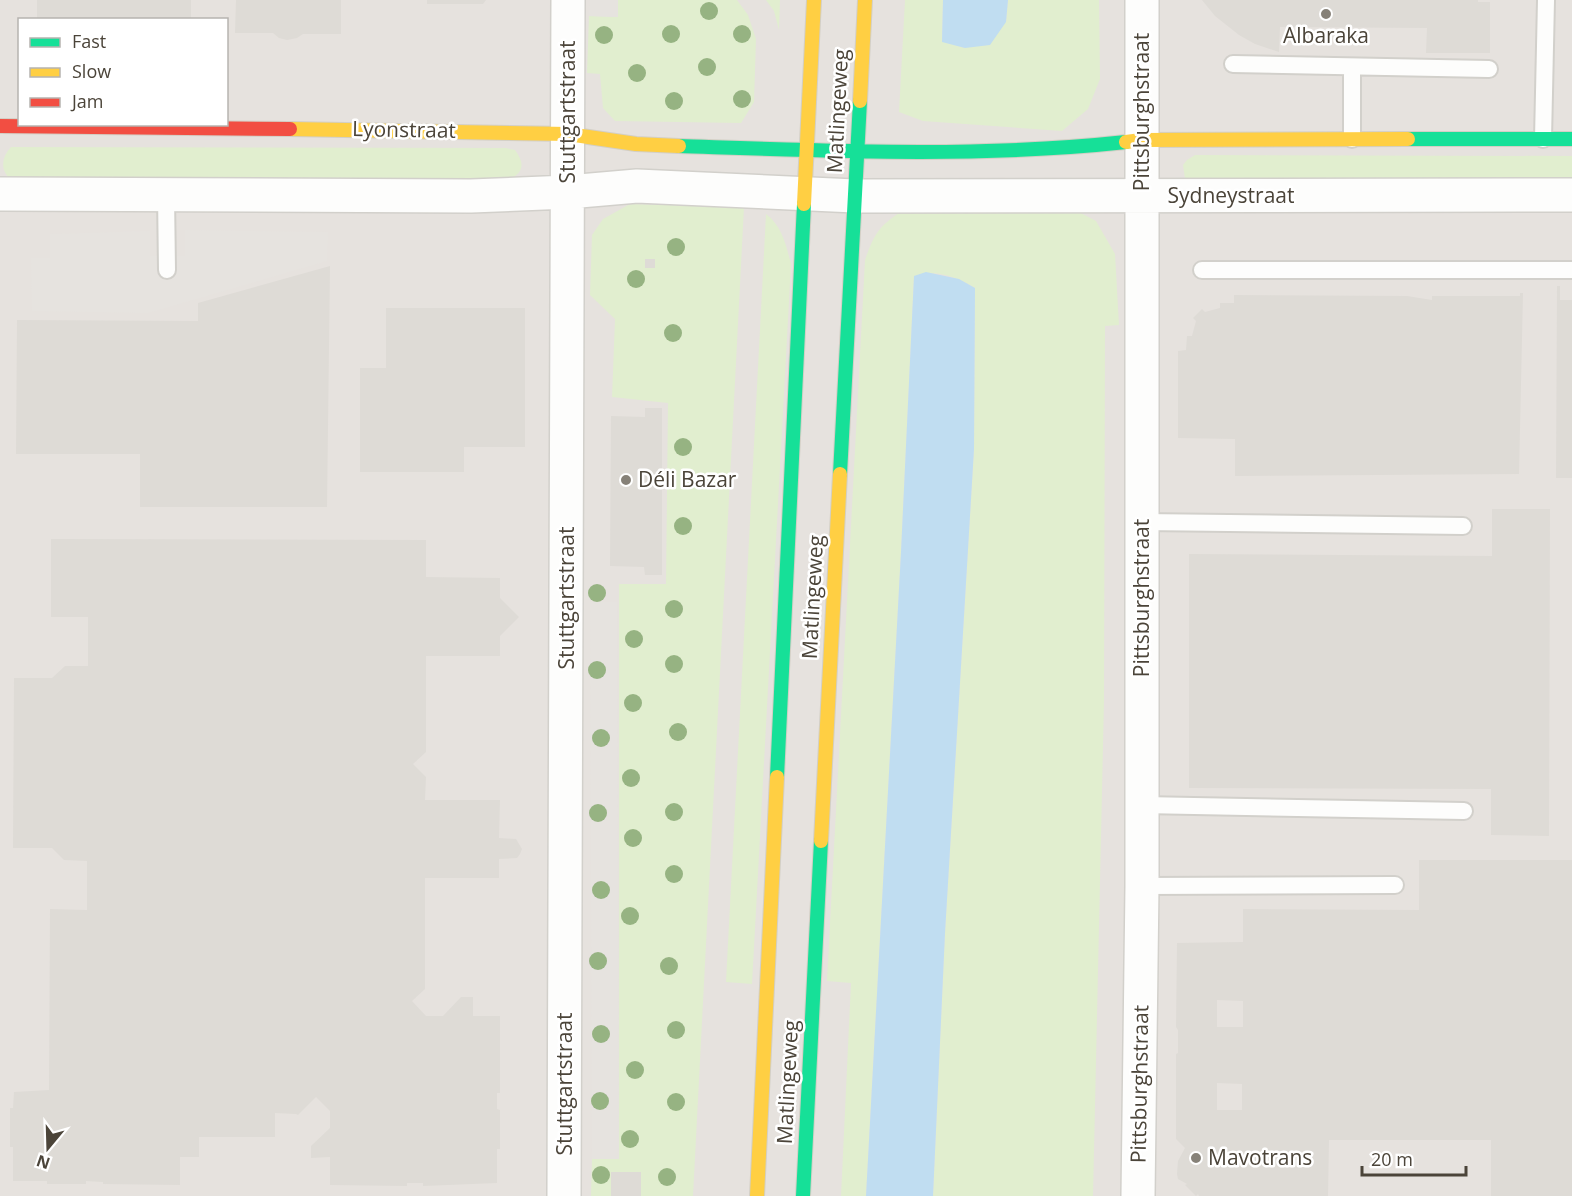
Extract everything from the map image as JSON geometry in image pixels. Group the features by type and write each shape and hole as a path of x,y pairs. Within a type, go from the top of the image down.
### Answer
{"main road":[{"name":"Matlingeweg","path":"757,1196 814,0"},
{"name":"Matlingeweg","path":"804,1196 866,0"},
{"name":"Lyonstraat","path":"0,126 472,131 568,134 636,144 857,152"},
{"path":"857,152 1059,149 1141,140 1572,139"}],"street":[{"name":"Stuttgartstraat","path":"564,1196 568,0"},
{"name":"Pittsburghstraat","path":"1138,1196 1142,886 1142,0"},
{"path":"0,194 471,196 568,192 637,186 757,193 805,193"},
{"name":"Sydneystraat","path":"805,193 855,196 1572,195"}],"lane":[{"path":"1543,139 1546,0"},
{"path":"1233,64 1489,69"},
{"path":"1352,67 1352,139"},
{"path":"166,195 167,270"},
{"path":"1202,270 1572,270"},
{"path":"1142,522 1463,526"},
{"path":"1142,805 1464,811"},
{"path":"1142,886 1395,885"}],"shaded area":[{"path":"0,0 1572,0 1572,1196 0,1196"},
{"path":"590,0 618,0 618,17 589,16"},
{"path":"185,230 328,232 327,261 148,313 32,311 31,258 50,258 50,234 150,231 150,256 185,256"},
{"path":"590,602 617,602 619,1159 592,1159"}],"green space":[{"path":"618,0 737,0 748,15 756,39 754,102 741,123 615,121 603,108 600,74 587,73 589,16 617,17"},
{"path":"766,0 780,0 779,30 774,11"},
{"path":"905,0 943,0 942,41 965,48 1006,22 1008,0 1099,0 1100,79 1088,109 1062,131 923,121 899,112"},
{"path":"11,147 506,148 515,150 522,165 519,173 504,182 14,182 6,174 3,165 5,156"},
{"path":"1195,155 1572,156 1572,184 1192,183 1185,179 1183,165"},
{"path":"630,204 744,207 693,1196 591,1196 592,1159 619,1158 619,584 666,584 668,403 612,397 615,319 590,295 592,235 603,219"},
{"path":"910,206 1075,210 1096,221 1115,254 1119,325 1105,326 1104,701 1093,1196 933,1196 945,933 974,449 975,288 953,277 929,273 914,277 866,1196 841,1196 851,983 827,981 865,260 881,228"},
{"path":"766,214 780,230 791,264 752,984 726,982"}],"water":[{"path":"943,0 1008,0 1006,22 990,45 965,48 942,42"},
{"path":"926,272 959,279 975,288 974,449 945,933 933,1196 866,1196 914,276"}],"building":[{"path":"37,0 191,0 191,18 37,18"},
{"path":"236,0 341,0 341,34 303,34 287,40 273,33 235,33"},
{"path":"427,0 486,0 483,4 427,4"},
{"path":"1202,0 1478,0 1478,2 1490,2 1490,53 1426,53 1427,28 1280,27 1279,52 1255,44 1239,35 1215,16"},
{"path":"645,259 655,259 655,268 645,268"},
{"path":"330,266 327,507 140,507 140,454 16,454 17,320 198,321 198,303"},
{"path":"1557,286 1560,286 1560,300 1572,300 1572,478 1556,478"},
{"path":"1520,293 1523,293 1519,474 1235,476 1235,439 1178,438 1178,351 1186,350 1187,336 1192,336 1196,321 1193,318 1202,309 1205,312 1220,308 1220,303 1234,303 1234,295 1407,296 1432,300 1432,296 1520,296"},
{"path":"386,308 525,308 525,447 464,447 464,472 360,472 360,368 386,368"},
{"path":"645,408 662,408 662,575 645,575 644,567 610,566 611,416 645,417"},
{"path":"1492,509 1550,509 1549,836 1491,835 1491,789 1189,788 1189,554 1492,556"},
{"path":"51,539 426,540 426,577 500,578 500,598 519,617 500,636 500,656 426,656 426,752 413,764 426,777 425,800 500,800 499,838 516,839 522,849 517,858 499,859 499,878 425,878 425,989 412,1001 426,1016 443,1016 461,997 473,997 473,1016 500,1016 500,1093 497,1093 497,1109 500,1110 500,1149 497,1149 497,1183 423,1186 423,1183 407,1183 407,1186 330,1185 330,1157 311,1158 311,1146 330,1128 330,1111 316,1097 298,1115 275,1113 275,1137 199,1137 199,1157 180,1157 180,1185 103,1184 103,1182 86,1181 86,1184 47,1184 47,1181 13,1181 10,1108 13,1108 14,1092 49,1090 50,909 87,910 87,861 64,860 52,848 13,848 14,678 52,678 65,666 88,666 88,617 51,617"},
{"path":"1419,860 1572,860 1572,1196 1491,1196 1491,1140 1329,1140 1328,1196 1199,1196 1198,1194 1196,1196 1185,1185 1187,1184 1178,1179 1177,1174 1178,1161 1185,1148 1176,1139 1177,943 1243,942 1243,909 1419,910","holes":["1217,1000 1243,1001 1243,1027 1217,1027","1217,1083 1242,1084 1242,1110 1217,1110"]},
{"path":"611,1172 641,1172 641,1196 611,1196"}],"traffic: fast":[{"path":"840,474 860,101"},
{"path":"1408,139 1572,139"},
{"path":"679,146 959,152 1126,142"},
{"path":"777,777 804,204"},
{"path":"803,1196 821,841"}],"traffic: slow":[{"path":"804,204 814,0"},
{"path":"860,101 865,0"},
{"path":"290,129 568,134 636,144 679,146"},
{"path":"1126,142 1141,140 1408,139"},
{"path":"821,841 840,474"},
{"path":"757,1196 777,777"}],"traffic: jam":[{"path":"0,126 290,129"}],"place":[{"name":"Albaraka","path":"1326,14"},
{"name":"Déli Bazar","path":"626,480"},
{"name":"Mavotrans","path":"1196,1158"}]}
